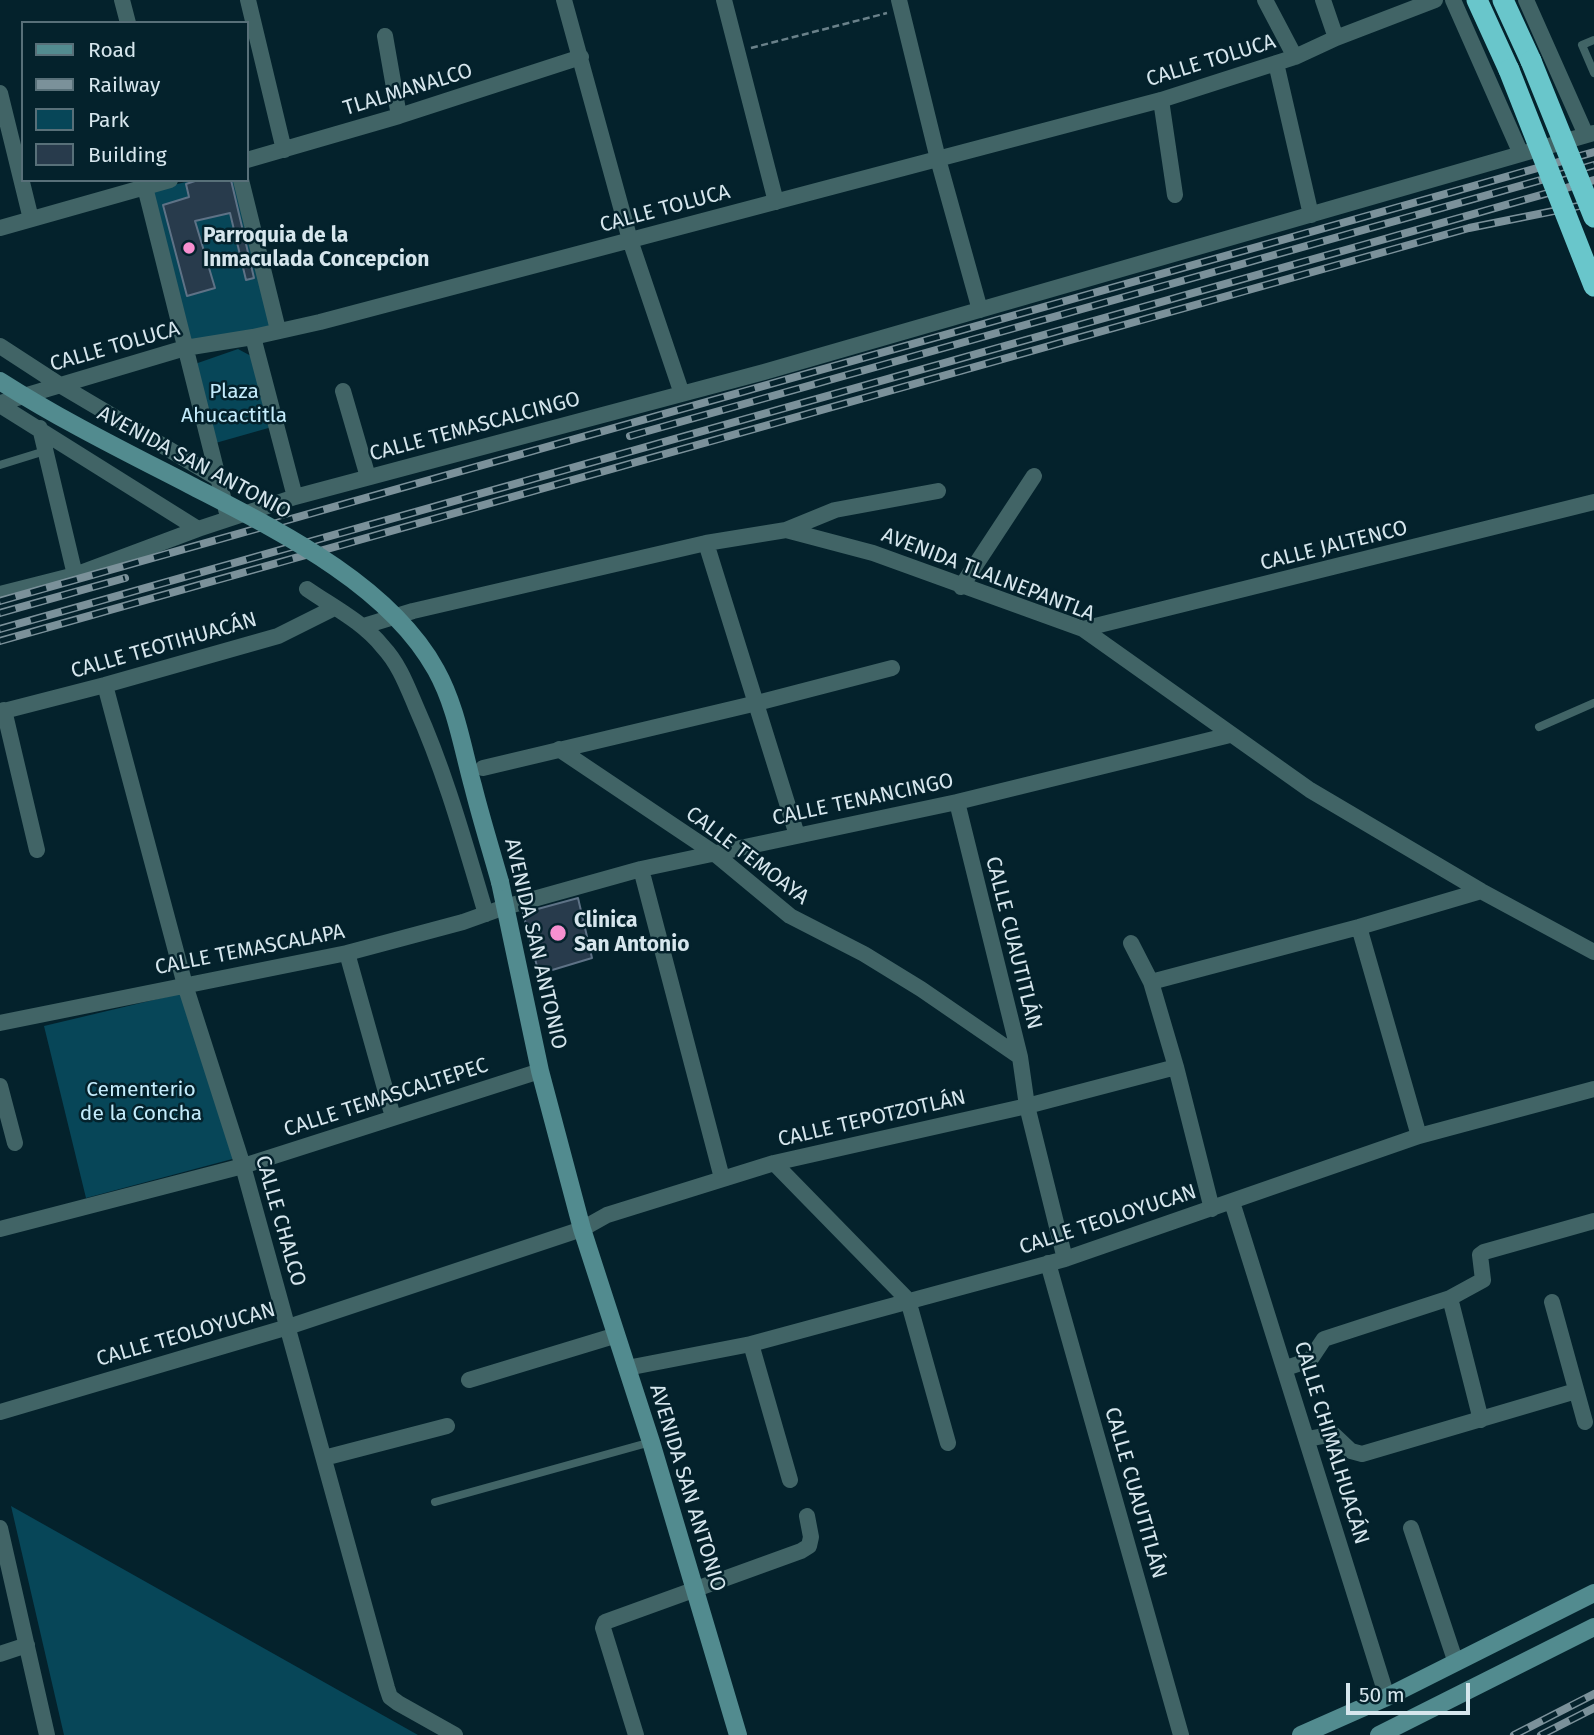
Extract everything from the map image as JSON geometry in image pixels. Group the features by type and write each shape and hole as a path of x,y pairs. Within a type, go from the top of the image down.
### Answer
{"highway":[{"path":"1477,0 1509,70 1594,286"},
{"path":"1503,0 1531,61 1594,217"}],"main road":[{"name":"AVENIDA SAN ANTONIO","path":"0,381 36,404 236,509 360,584 415,638 429,660 452,708 500,882 540,1071 582,1229 651,1442 738,1735"},
{"path":"1301,1735 1387,1697 1594,1593"},
{"path":"1379,1735 1594,1627"}],"street":[{"path":"122,0 127,21"},
{"path":"248,0 284,150"},
{"path":"565,0 630,240 682,394"},
{"path":"724,0 776,202"},
{"path":"1265,0 1295,57"},
{"path":"1322,0 1336,38"},
{"name":"CALLE TOLUCA","path":"0,404 184,348 253,337 320,322 1161,100 1295,57 1336,38 1435,0"},
{"path":"1453,0 1521,154"},
{"path":"1526,0 1590,134"},
{"path":"900,5 938,159 980,310"},
{"path":"385,36 399,116"},
{"name":"TLALMANALCO","path":"248,160 399,116 581,57"},
{"path":"1276,63 1311,215"},
{"path":"0,93 21,178"},
{"path":"1161,100 1175,195"},
{"name":"CALLE TEMASCALCINGO","path":"0,594 75,575 229,518 295,497 764,372 1590,134"},
{"path":"22,182 31,219"},
{"path":"0,228 163,182"},
{"path":"241,182 278,330"},
{"path":"145,187 229,518"},
{"path":"253,337 295,497"},
{"name":"AVENIDA SAN ANTONIO","path":"0,346 60,385 219,479"},
{"path":"343,391 368,477"},
{"path":"0,404 198,529"},
{"path":"40,428 75,575"},
{"path":"961,587 1034,476"},
{"path":"786,530 835,510 938,491"},
{"name":"CALLE JALTENCO","path":"1083,629 1594,502"},
{"name":"AVENIDA TLALNEPANTLA","path":"364,626 413,611 706,542 786,530 873,553 1083,629 1310,790 1481,891 1591,947"},
{"path":"706,542 797,835"},
{"name":"AVENIDA SAN ANTONIO","path":"307,589 364,626 384,647 401,672 445,779 486,914"},
{"name":"CALLE TEOTIHUACÁN","path":"2,711 278,636 334,608"},
{"path":"483,768 892,668"},
{"name":"CALLE CHALCO","path":"105,685 185,985 243,1166 390,1697 455,1735"},
{"path":"2,711 37,850"},
{"name":"CALLE TENANCINGO","path":"505,908 641,869 957,802 1230,735"},
{"name":"CALLE TEMOAYA","path":"559,749 714,853 790,916 864,954 921,989 1020,1057"},
{"name":"CALLE CUAUTITLÁN","path":"957,802 1020,1057 1027,1106 1065,1259"},
{"path":"641,869 722,1178"},
{"path":"1151,982 1359,927 1481,891"},
{"name":"CALLE TEMASCALAPA","path":"0,1023 348,953 505,908"},
{"path":"1359,927 1419,1136"},
{"path":"1131,943 1151,982 1212,1209"},
{"path":"348,953 393,1117"},
{"name":"CALLE TEPOTZOTLÁN","path":"582,1229 607,1215 774,1163 1027,1106 1176,1067"},
{"name":"CALLE TEMASCALTEPEC","path":"0,1229 243,1166 540,1071"},
{"path":"0,1086 15,1143"},
{"name":"CALLE TEOLOYUCAN","path":"628,1368 751,1344 1065,1259 1419,1136 1594,1089"},
{"path":"774,1163 908,1300 947,1443"},
{"name":"CALLE CHIMALHUACÁN","path":"1232,1202 1387,1697"},
{"path":"1286,1368 1310,1360 1324,1339 1450,1298 1479,1284 1483,1280 1479,1255 1484,1252 1594,1221"},
{"name":"CALLE TEOLOYUCAN","path":"0,1412 288,1328 582,1229"},
{"name":"CALLE CUAUTITLÁN","path":"1048,1263 1181,1735"},
{"path":"1450,1298 1481,1420"},
{"path":"1552,1302 1584,1422"},
{"path":"469,1380 617,1335"},
{"path":"751,1344 790,1480"},
{"path":"1308,1439 1333,1434 1351,1451 1362,1454 1576,1391"},
{"path":"324,1458 447,1426"},
{"path":"636,1735 603,1628 605,1622 801,1551 809,1546 811,1537 807,1516"},
{"path":"0,1528 47,1735"},
{"path":"1411,1528 1456,1663"},
{"path":"0,1654 27,1645"}],"lane":[{"path":"1594,40 1583,45 1594,73"},
{"path":"0,465 45,451"},
{"path":"1539,727 1594,703"},
{"path":"435,1502 651,1442"}],"path":[{"path":"738,52 900,5"}],"green space":[{"path":"186,182 240,182 275,331 187,343 146,191"},
{"name":"Plaza Ahucactitla","path":"238,349 253,357 272,427 212,444 192,365"},
{"name":"Cementerio de la Concha","path":"187,992 236,1158 86,1198 44,1026"},
{"path":"11,1506 418,1735 64,1735"}],"building":[{"path":"231,182 254,278 246,280 230,213 195,221 215,288 187,296 163,205 189,197 186,184"},
{"name":"Clinica San Antonio","path":"578,898 592,958 539,974 523,913"}],"railway":[{"path":"0,601 1594,152"},
{"path":"630,436 1594,165"},
{"path":"0,629 1594,180"},
{"path":"0,641 1469,228 1594,203"},
{"path":"0,613 125,578"},
{"path":"1514,1735 1594,1694"},
{"path":"1541,1735 1594,1708"}],"place":[{"name":"Parroquia de la Inmaculada Concepcion","path":"189,248"},
{"name":"Clinica San Antonio","path":"558,933"}]}
